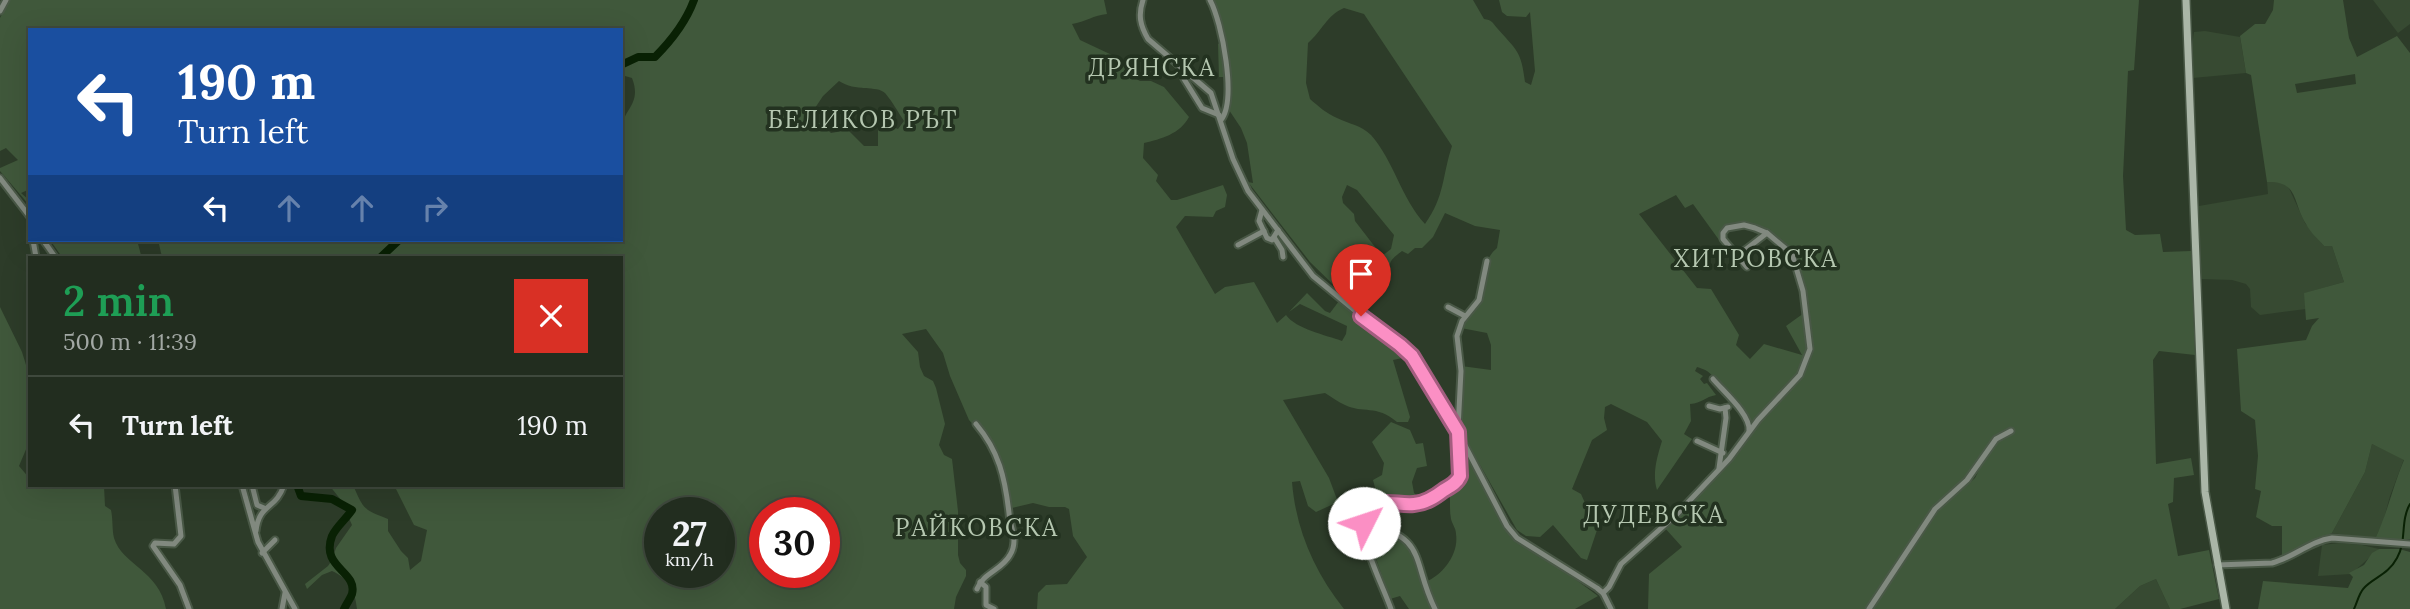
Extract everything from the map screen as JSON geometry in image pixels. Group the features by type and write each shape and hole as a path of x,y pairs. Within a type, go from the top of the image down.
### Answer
{"street":[{"path":"0,12 6,0"},
{"path":"1143,0 1140,10 1143,30 1148,39 1211,93 1240,176 1276,234 1283,257"},
{"path":"1210,0 1222,29 1224,46 1227,97 1225,113 1220,117"},
{"path":"2186,0 2205,492 2226,609"},
{"path":"1180,65 1184,79 1202,108 1220,117"},
{"path":"0,178 28,217"},
{"path":"1262,210 1259,221 1269,240 1276,234"},
{"path":"1603,593 1621,564 1677,514 1800,374 1810,349 1803,292 1792,254 1767,233 1744,225 1727,228 1723,239 1748,267"},
{"path":"1238,245 1264,231"},
{"path":"1735,253 1745,250 1767,233"},
{"path":"1276,234 1322,284 1407,350 1458,432 1507,526 1517,538 1603,593 1611,609"},
{"path":"1391,609 1366,542 1364,523 1367,512 1386,502 1422,502 1457,481 1460,476 1458,432 1461,371 1457,336 1465,316 1479,300 1486,261"},
{"path":"1448,307 1465,316"},
{"path":"1713,379 1746,416 1750,424 1749,431"},
{"path":"1709,406 1725,408 1734,404"},
{"path":"1719,468 1723,453 1725,408"},
{"path":"976,424 993,446 1001,465 1014,538 1014,546 1007,560 980,582 977,589"},
{"path":"1869,609 1935,509 1967,480 1996,439 2011,431"},
{"path":"1697,441 1723,453"},
{"path":"175,487 181,536 174,544 155,543 153,546 180,586 189,609"},
{"path":"243,487 262,553 295,609"},
{"path":"252,487 257,505 264,508"},
{"path":"256,535 257,520 264,508 276,502 283,487"},
{"path":"1364,523 1393,531 1411,544 1435,609"},
{"path":"2217,565 2281,561 2321,539 2409,544"},
{"path":"262,553 275,540"},
{"path":"980,582 986,587 986,605 994,609"},
{"path":"282,609 285,593"}],"shaded area":[{"path":"9,0 1104,0 1107,14 1072,24 1080,40 1129,63 1131,69 1127,74 1140,81 1151,81 1164,87 1189,117 1175,132 1144,143 1143,158 1158,175 1156,181 1171,200 1223,185 1227,195 1225,207 1216,211 1213,217 1185,216 1176,227 1215,294 1225,287 1254,282 1277,323 1286,315 1304,328 1342,341 1347,326 1300,304 1289,312 1307,293 1330,313 1339,301 1407,357 1393,360 1410,417 1408,422 1397,422 1383,413 1352,408 1325,393 1283,400 1329,478 1338,502 1316,512 1308,506 1300,481 1292,482 1298,517 1308,549 1333,595 1344,609 1037,609 1038,593 1046,585 1067,584 1087,557 1073,536 1069,509 1033,503 1008,509 999,463 985,438 969,420 943,353 926,329 902,334 918,352 924,376 933,381 936,388 945,424 939,445 944,455 952,459 958,511 958,555 966,570 954,609 357,609 350,586 332,571 322,575 307,589 305,584 328,566 336,548 352,525 341,500 331,487 354,487 365,508 388,519 388,531 408,558 410,570 421,561 427,530 414,525 395,487 623,487 623,256 162,256 158,242 623,242 623,122 634,100 635,87 632,78 625,76 623,80 623,28 28,28 28,190 21,193 28,199 28,204 0,171 0,168 18,160 6,148 0,151 0,18","holes":["839,81 852,86 877,89 885,93 904,121 898,129 878,121 878,146 864,146 848,130 831,133 809,117 823,96"]},
{"path":"1210,0 1473,0 1484,19 1493,23 1517,52 1525,82 1531,85 1535,71 1530,12 1526,17 1507,16 1502,12 1499,0 2139,0 2134,70 2128,71 2123,176 2126,230 2135,235 2160,234 2163,252 2191,251 2195,355 2159,351 2153,360 2156,464 2191,458 2194,475 2174,478 2173,502 2168,504 2178,556 2209,550 2219,599 2170,609 2156,579 2140,586 2115,609 1873,609 1940,509 1975,478 1979,465 1937,510 1868,609 1648,609 1649,574 1682,547 1664,527 1724,464 1782,391 1751,426 1717,381 1707,371 1697,367 1695,371 1703,376 1700,379 1704,384 1707,383 1716,395 1690,404 1691,421 1684,434 1692,439 1657,490 1655,472 1662,441 1647,422 1611,404 1605,407 1607,430 1592,440 1572,489 1581,494 1597,530 1587,560 1581,558 1553,525 1540,537 1526,536 1517,530 1459,428 1461,366 1491,370 1491,345 1487,333 1461,328 1480,298 1485,268 1497,248 1500,230 1475,226 1445,213 1433,237 1422,248 1415,248 1408,254 1402,251 1372,286 1345,296 1310,262 1248,182 1253,183 1247,143 1241,128 1225,104 1226,73 1224,77 1219,77 1218,44 1225,40","holes":["1344,8 1364,14 1452,146 1440,195 1425,224 1371,135 1323,110 1310,99 1306,83 1308,43 1333,15","1347,185 1357,190 1394,235 1391,249 1382,256 1355,221 1354,214 1343,203 1342,197","1676,195 1685,208 1693,204 1727,251 1723,232 1749,225 1777,242 1792,259 1799,281 1804,313 1786,326 1802,355 1764,344 1750,359 1736,345 1739,335 1711,289 1697,288 1639,214"]},
{"path":"2274,0 2343,0 2349,38 2357,57 2397,36 2410,53 2410,539 2375,539 2404,460 2372,444 2365,472 2332,533 2282,557 2282,526 2272,526 2256,517 2261,491 2255,489 2258,456 2255,420 2241,411 2237,349 2306,340 2319,318 2306,320 2304,293 2344,282 2332,246 2324,246 2310,230 2290,189 2285,185 2267,182 2251,75 2246,73 2240,36 2255,24 2265,24 2273,10","holes":["2355,74 2356,84 2297,93 2295,84"]},
{"path":"2373,0 2410,0 2410,24 2398,33"},
{"path":"2205,31 2240,37 2246,73 2193,78 2191,52 2194,32"},
{"path":"2267,182 2281,182 2288,186 2305,223 2324,246 2332,246 2344,282 2305,293 2306,309 2260,315 2251,307 2250,289 2246,284 2232,280 2201,279 2199,206 2268,194"},
{"path":"51,242 138,242 141,255 102,256 61,256"},
{"path":"0,307 26,365 27,447 19,466 28,477 28,487 104,487 105,506 111,510 113,535 118,547 156,585 166,609 0,609"},
{"path":"1391,422 1410,430 1416,444 1423,443 1427,466 1417,468 1412,482 1414,493 1420,499 1385,498 1377,495 1373,480 1382,475 1384,463 1372,442"},
{"path":"2372,444 2404,459 2383,522 2375,539 2332,533 2365,472"},
{"path":"1461,445 1506,528 1598,596 1575,609 1409,609 1400,596 1390,599 1369,538 1368,522 1408,541 1418,556 1425,582 1432,579 1444,569 1455,549 1456,532 1451,519 1449,491 1461,475"},
{"path":"2339,543 2379,549 2351,574 2318,576 2322,545"},
{"path":"2379,549 2410,552 2410,609 2258,609 2263,581 2348,588 2353,577 2349,573 2364,565 2372,553"},
{"path":"2156,579 2170,609 2115,609 2140,586"}],"waterway":[{"path":"623,64 638,57 655,57 678,30 694,0"},
{"path":"382,256 397,242"},
{"path":"298,487 301,496 332,499 352,510 332,536 330,547 331,555 352,586 352,594 344,609"},
{"path":"2354,609 2364,588 2397,558 2410,504"}],"district":[{"name":"ДРЯНСКА","path":"1152,68"},
{"name":"БЕЛИКОВ РЪТ","path":"863,120"},
{"name":"ХИТРОВСКА","path":"1756,259"},
{"name":"ДУДЕВСКА","path":"1654,515"},
{"name":"РАЙКОВСКА","path":"977,528"}],"route":[{"path":"1361,316 1412,356 1458,432 1460,476 1460,479 1428,500 1417,504 1386,502 1374,506 1367,512 1364,523"}]}
